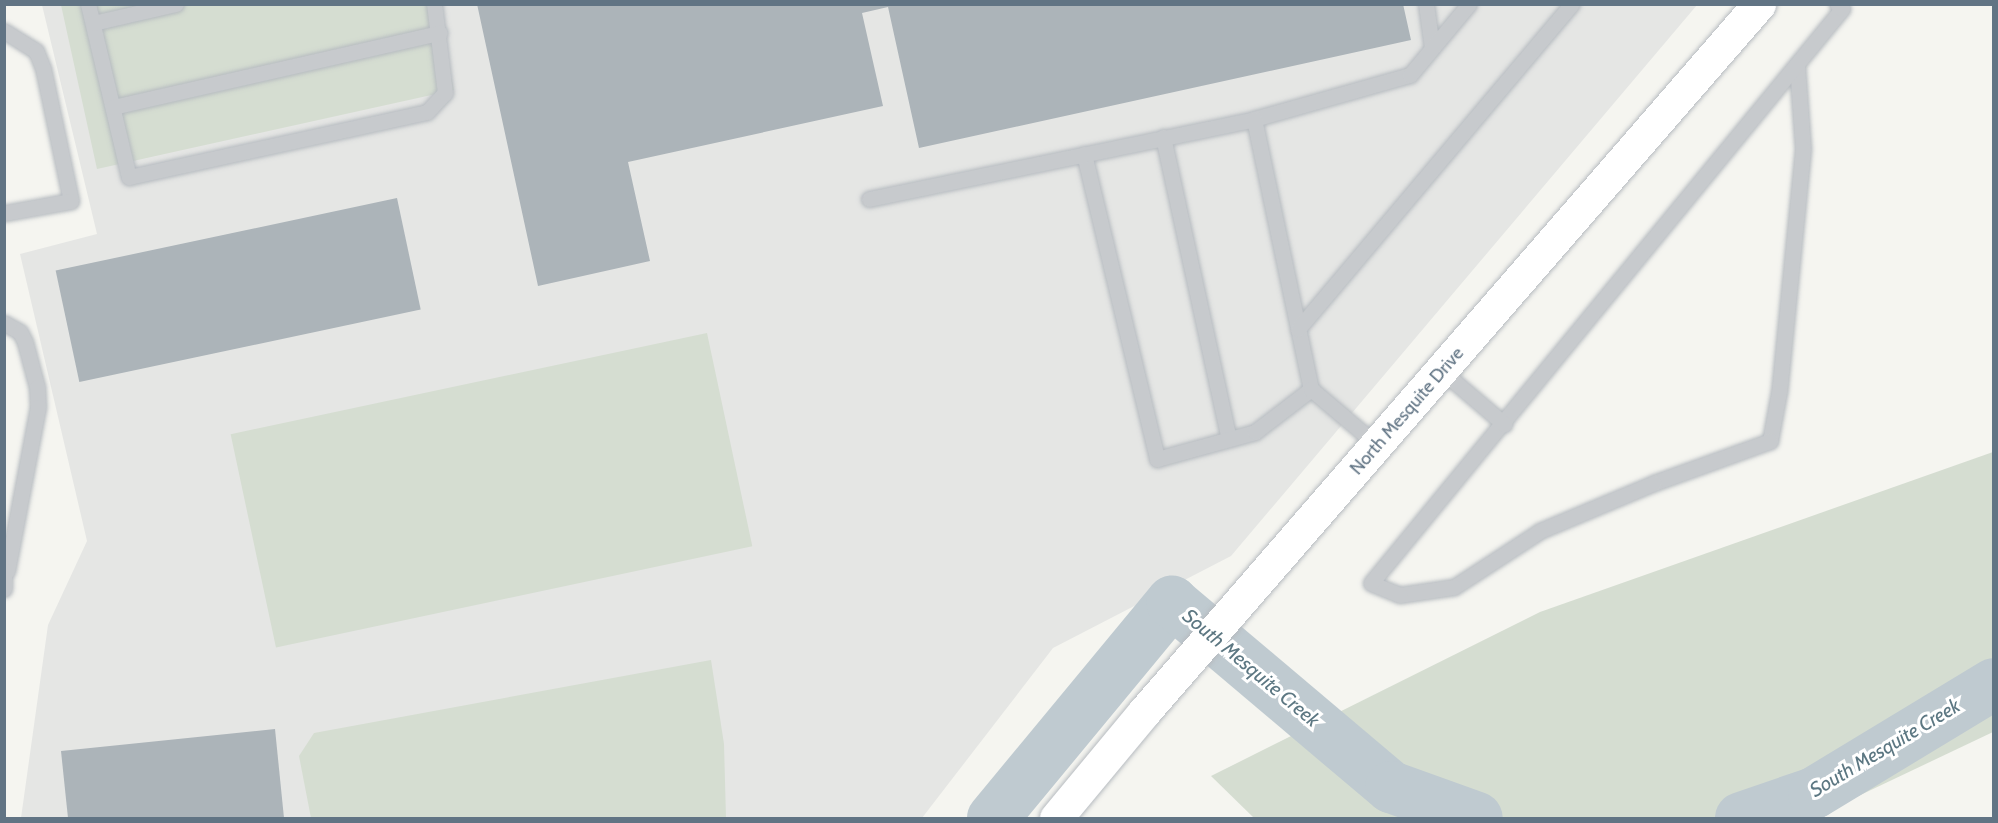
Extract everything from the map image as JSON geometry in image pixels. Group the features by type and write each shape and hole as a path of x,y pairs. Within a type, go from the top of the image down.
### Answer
{"street":[{"name":"North Mesquite Drive","path":"1056,819 1144,712 1759,4"}],"lane":[{"path":"88,4 129,177 427,112 445,93 440,33 434,4"},
{"path":"93,23 176,4"},
{"path":"1426,4 1432,48"},
{"path":"869,199 1254,119 1410,75 1469,4"},
{"path":"1298,329 1572,4"},
{"path":"1797,65 1803,149 1779,392 1770,441 1654,483 1540,531 1454,587 1400,595 1371,583 1797,65 1842,9 1837,4"},
{"path":"4,31 36,51 43,68 70,201 4,213"},
{"path":"113,106 440,33"},
{"path":"1254,119 1311,389 1377,445"},
{"path":"1163,137 1228,439"},
{"path":"1084,153 1157,459 1255,432 1311,389"},
{"path":"4,323 20,332 25,342 38,397 4,589"},
{"path":"1442,371 1504,424"}],"shaded area":[{"path":"42,5 1697,5 1231,556 1053,648 922,818 21,818 48,625 87,541 20,254 97,234"},
{"path":"61,5 435,5 454,90 97,169"},
{"path":"707,333 752,546 276,647 231,434"},
{"path":"1993,452 1993,732 1812,818 1254,818 1211,776 1540,612"},
{"path":"711,660 724,744 726,818 311,818 299,756 314,733"}],"building":[{"path":"477,4 1403,4 1411,40 919,148 888,7 862,13 883,106 628,162 650,261 538,286"},
{"path":"397,198 421,310 79,382 56,271"},
{"path":"275,729 284,818 68,818 61,751"}],"waterway":[{"name":"South Mesquite Creek","path":"993,818 1172,602 1391,787 1477,818"},
{"name":"South Mesquite Creek","path":"1741,818 1814,793 1994,684"}]}
